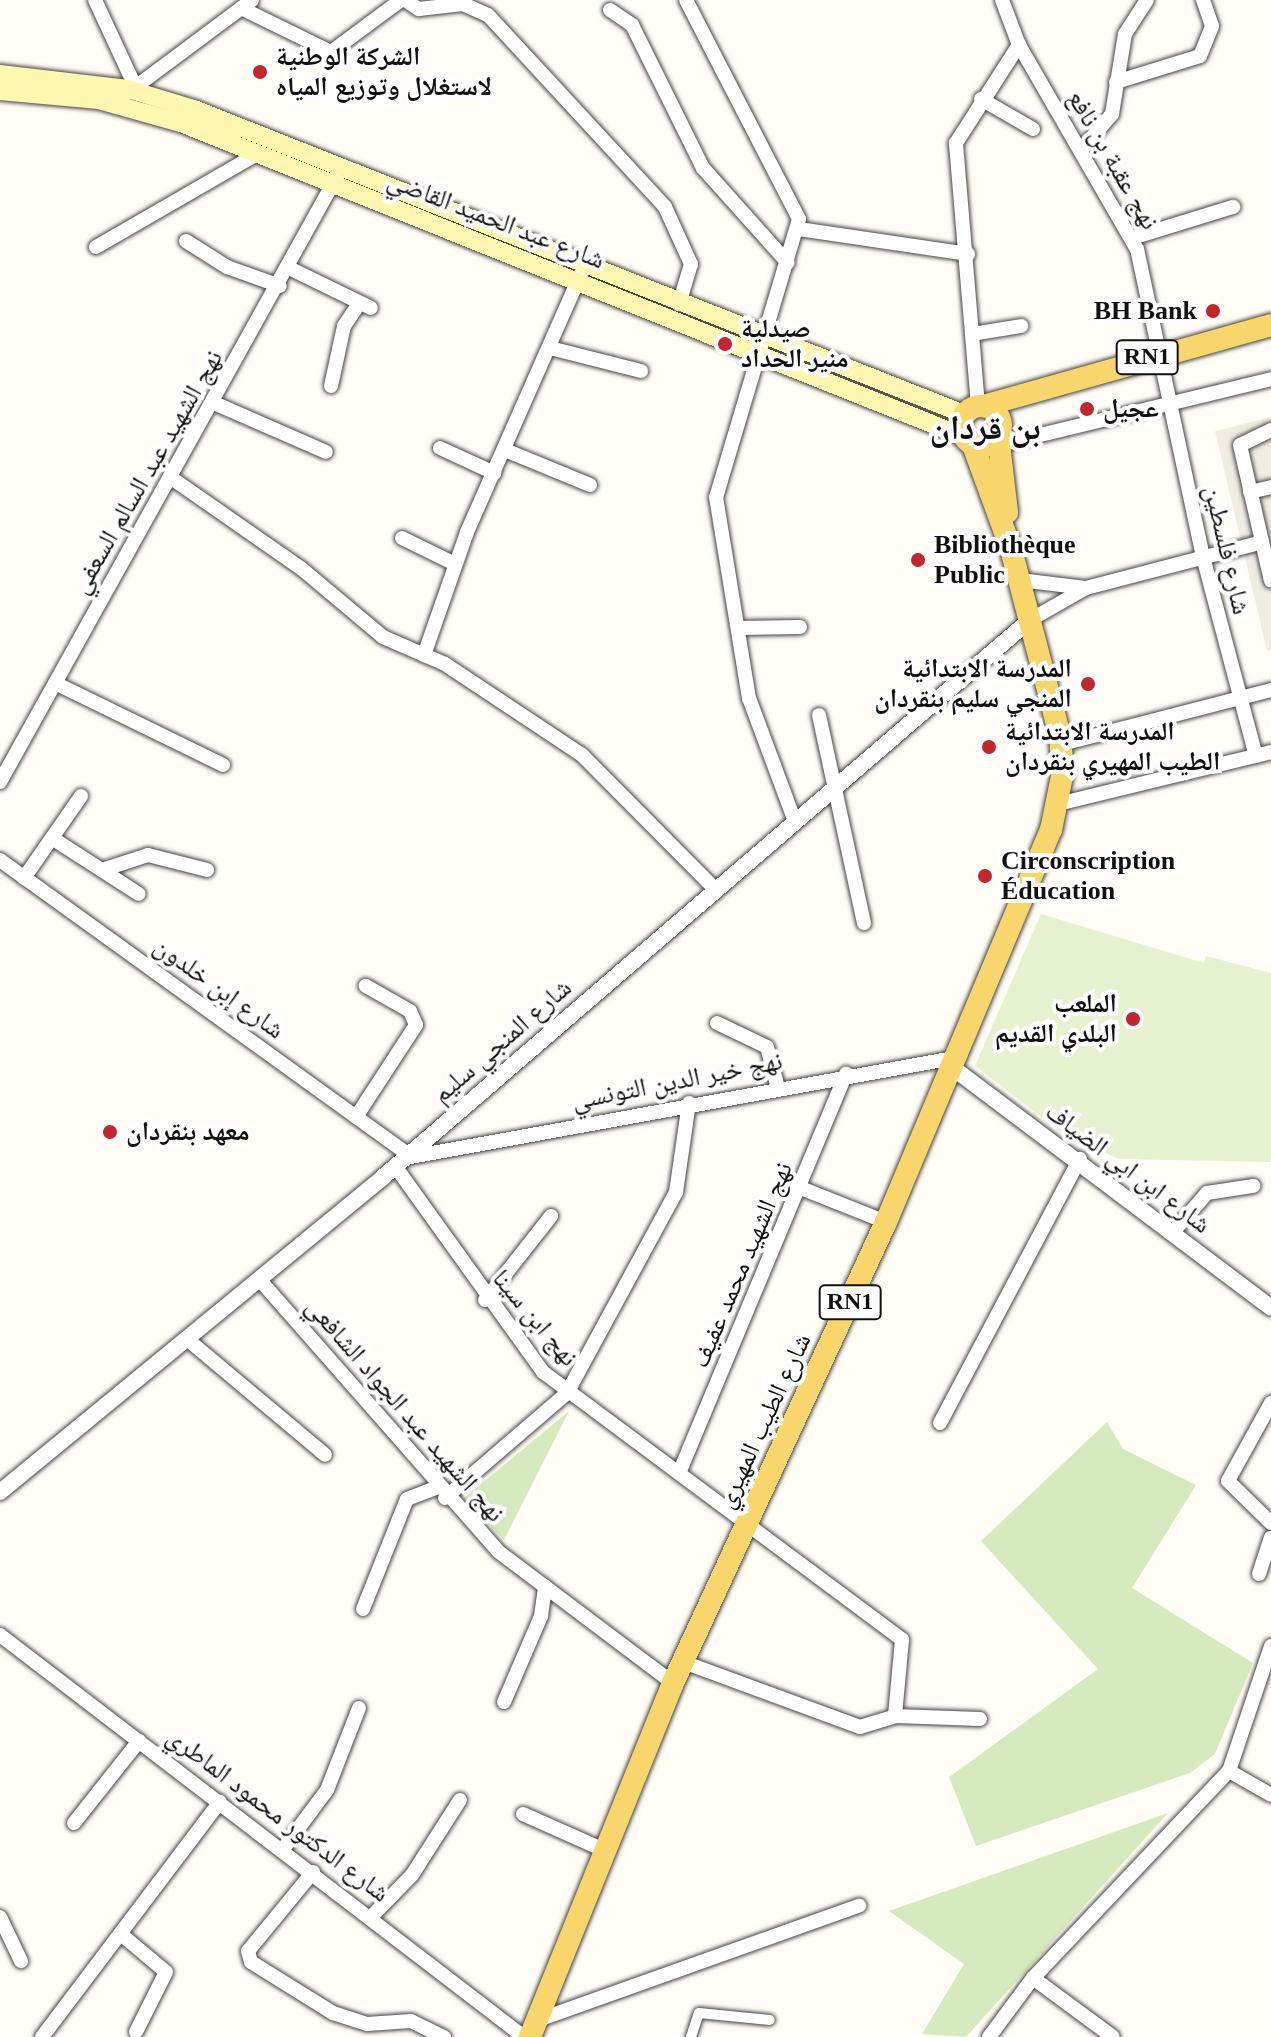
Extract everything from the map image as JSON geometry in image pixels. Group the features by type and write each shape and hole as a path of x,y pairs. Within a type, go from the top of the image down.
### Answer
{"main road":[{"name":"شارع عبد الحميد القاضي","path":"0,74 128,93 762,344 982,425"},
{"name":"شارع عبد الحميد القاضي","path":"0,91 128,93 257,154 337,176"},
{"name":"شارع عبد الحميد القاضي","path":"581,273 679,304 762,344"},
{"name":"RN1","path":"982,425 1025,392 1162,352 1271,325"},
{"name":"شارع الطيب المهيري","path":"531,2031 673,1683 686,1663 886,1222 1032,887 1058,804 1062,744 982,425"}],"street":[{"path":"95,0 128,93 241,5 331,52 403,0 419,9 463,4 488,15 665,207 691,264 679,304"},
{"path":"686,0 736,105 792,194 799,229 716,497 749,698 794,819"},
{"name":"نهج عقبة بن نافع","path":"1002,0 1019,45 1132,238 1162,352"},
{"path":"1081,150 1108,122 1125,34 1147,0"},
{"path":"1116,82 1200,56 1212,26 1203,0"},
{"path":"610,10 632,25 703,168 788,263"},
{"path":"1019,45 981,99 956,143 982,425 1169,404 1271,379"},
{"path":"981,99 1033,129"},
{"path":"96,247 257,154"},
{"name":"نهج الشهيد عبد السالم السعفي","path":"0,782 280,286 337,176"},
{"path":"1132,238 1233,207"},
{"path":"799,229 968,254"},
{"path":"186,241 280,286"},
{"path":"289,268 364,307 344,326 331,386"},
{"path":"424,655 455,564 581,273"},
{"path":"972,334 1021,326"},
{"path":"550,348 641,371"},
{"name":"شارع فلسطين","path":"1162,352 1169,404 1203,557 1256,756"},
{"path":"214,403 326,452"},
{"path":"1271,430 1240,441 1271,580"},
{"path":"440,448 494,473"},
{"path":"505,450 590,485"},
{"path":"170,477 302,569 383,637 424,655 582,755 713,887"},
{"path":"1250,492 1271,487"},
{"path":"402,538 455,564"},
{"path":"1030,620 1086,588 1262,542"},
{"path":"1020,580 1086,588"},
{"name":"شارع المنجي سليم","path":"0,1492 403,1160 713,887 1030,620"},
{"path":"739,628 800,627"},
{"path":"55,683 223,765"},
{"path":"1062,744 1271,690"},
{"path":"819,715 837,782 864,923"},
{"path":"1058,804 1271,752"},
{"path":"24,878 81,796"},
{"path":"52,838 139,894"},
{"path":"102,870 148,855 207,870"},
{"name":"شارع إبن خلدون","path":"0,860 356,1117 403,1160"},
{"path":"356,1117 416,1025 410,1011 366,986"},
{"path":"717,1023 767,1047 777,1085"},
{"name":"نهج خير الدين التونسي","path":"403,1160 777,1085 956,1062"},
{"name":"شارع ابن ابي الضياف","path":"956,1062 1271,1308"},
{"name":"نهج الشهيد محمد عفيف","path":"679,1473 801,1188 846,1074"},
{"path":"363,1609 407,1499 441,1493 567,1393 680,1181 689,1103"},
{"path":"940,1423 1080,1159"},
{"name":"نهج ابن سينا","path":"403,1160 485,1300 567,1393 679,1473 746,1528 902,1640 895,1716"},
{"path":"1173,1232 1207,1193 1253,1186"},
{"path":"801,1188 886,1222"},
{"path":"485,1300 551,1216"},
{"name":"نهج الشهيد عبد الجواد الشافعي","path":"259,1279 441,1493 545,1586 673,1683"},
{"path":"187,1339 325,1455"},
{"path":"1271,1403 1228,1473 1232,1491 1271,1523"},
{"path":"1259,1574 1271,1538"},
{"path":"504,1702 541,1616 545,1586"},
{"name":"شارع الدكتور محمود الماطري","path":"0,1635 313,1872 531,2031"},
{"path":"989,2037 1033,1978 1229,1771 1271,1646"},
{"path":"686,1663 860,1727 895,1716 980,1719"},
{"path":"283,1849 327,1790 359,1708"},
{"path":"74,1823 139,1741"},
{"path":"1229,1771 1271,1795"},
{"path":"372,1916 412,1875 460,1800"},
{"path":"42,2037 220,1802"},
{"path":"523,1814 606,1851"},
{"path":"313,1872 248,1951 251,1962 333,2013 367,2024 411,2021 444,2037"},
{"path":"531,2031 859,1906"},
{"path":"0,1917 21,1961"},
{"path":"122,1935 166,1972 136,2032"},
{"path":"1033,1978 1113,2037"},
{"path":"691,2037 699,2013 770,2020"}],"green space":[{"name":"الملعب البلدي القديم","path":"1041,914 1204,963 1206,956 1271,973 1271,1162 1119,1159 1068,1137 975,1066"},
{"path":"569,1411 504,1540 463,1499"},
{"path":"1107,1422 1123,1449 1196,1485 1132,1588 1253,1663 1215,1754 1190,1773 976,1846 949,1777 1098,1669 981,1541"},
{"path":"1168,1813 966,2037 922,2034 964,1964 889,1911"}],"shaded area":[{"path":"1271,417 1271,650 1267,651 1215,431"}],"place":[{"name":"الشركة الوطنية لاستغلال وتوزيع المياه","path":"260,72"},
{"name":"BH Bank","path":"1213,311"},
{"name":"صيدلية منير الحداد","path":"725,344"},
{"name":"عجيل","path":"1087,409"},
{"name":"Bibliothèque Public","path":"918,560"},
{"name":"المدرسة الابتدائية المنجي سليم بنقردان","path":"1088,684"},
{"name":"المدرسة الابتدائية الطيب المهيري بنقردان","path":"989,747"},
{"name":"Circonscription Éducation","path":"985,876"},
{"name":"الملعب البلدي القديم","path":"1133,1019"},
{"name":"معهد بنقردان","path":"110,1132"}],"district":[{"name":"بن قردان","path":"985,428"}]}
